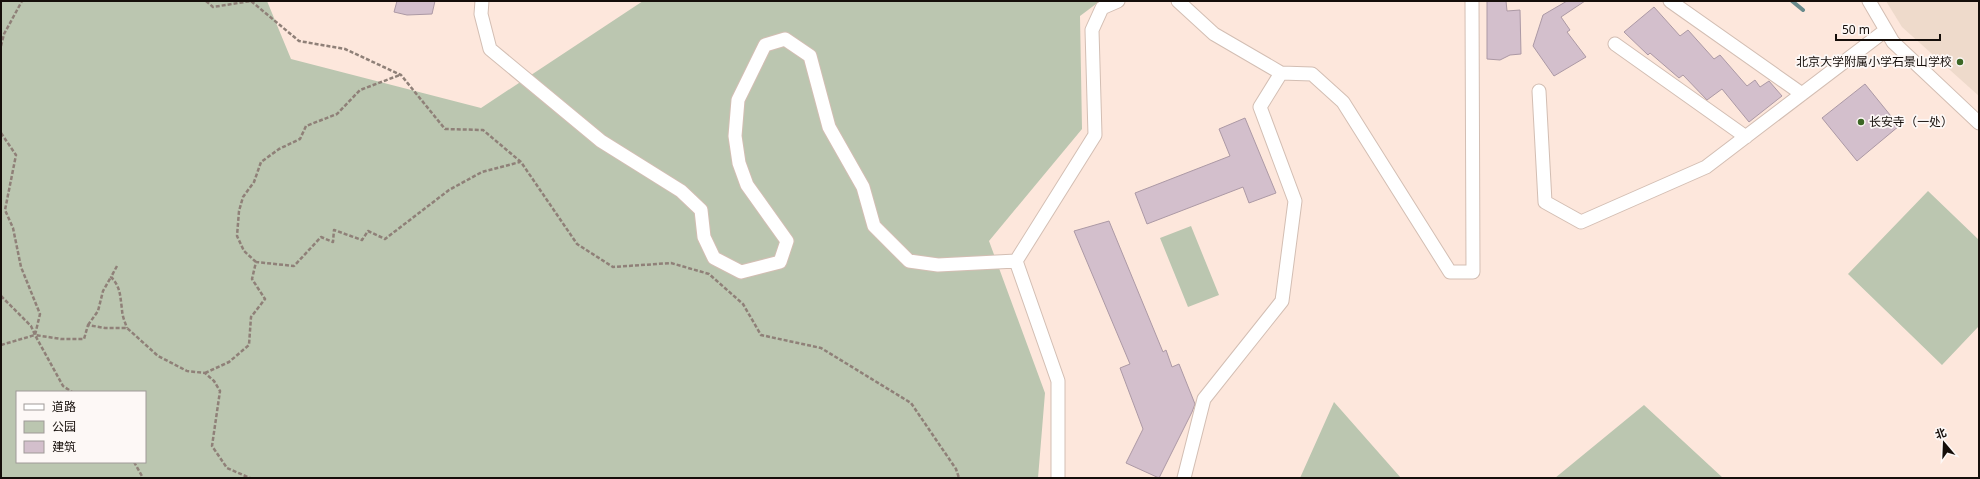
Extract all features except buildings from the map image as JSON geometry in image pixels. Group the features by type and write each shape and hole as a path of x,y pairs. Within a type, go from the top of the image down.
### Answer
{"street":[{"path":"482,1 481,14 490,49 601,141 681,191 701,210 704,237 714,258 742,272 780,262 787,241 746,185 739,163 735,136 738,100 765,45 785,39 810,56 829,128 863,187 874,226 909,261 938,265 1016,261"},
{"path":"1016,261 1095,135 1092,30 1102,8 1118,1"},
{"path":"1178,1 1214,34 1281,73 1312,74 1343,102 1450,272 1474,272 1472,1"},
{"path":"1670,1 1802,94"},
{"path":"1869,1 1893,42 1979,122"},
{"path":"1539,91 1545,202 1581,222 1706,167 1886,30"},
{"path":"1615,44 1746,137"},
{"path":"1184,478 1204,399 1282,301 1294,201 1260,108 1281,73"},
{"path":"1016,261 1058,381 1058,478"}],"path":[{"path":"1,46 4,34 22,1"},
{"path":"206,1 213,7 251,1 299,41 344,49 401,75 444,129 484,130 521,162 577,244 613,267 671,263 709,274 743,304 761,335 822,348 911,403 956,470 959,478"},
{"path":"401,75 360,90 337,114 306,126 300,140 278,149 261,162 254,182 243,197 239,211 237,236 244,251 256,262 294,266 321,238 333,242 334,230 362,240 368,231 385,239 449,190 482,172 521,162"},
{"path":"1,133 16,155 4,210 13,228 21,267 40,314 35,335"},
{"path":"111,277 117,283 120,291 122,311 127,328 158,356 187,371 205,373 229,362 249,345 251,317 264,299 252,279 256,262"},
{"path":"1,345 35,335 61,339 84,339 88,325 98,311 103,291 117,266"},
{"path":"1,296 31,326 63,386 70,391"},
{"path":"88,325 105,328 127,328"},
{"path":"205,373 214,382 220,392 212,446 227,468 250,478"},
{"path":"135,463 144,478"}],"shaded area":[{"name":"北京大学附属小学石景山学校","path":"1886,1 1979,1 1979,96 1902,27"}],"green space":[{"path":"1,1 267,1 291,59 481,108 643,1 1100,1 1080,16 1082,129 989,241 1045,393 1038,478 1,478"},
{"path":"1928,191 1979,240 1979,326 1942,365 1848,274"},
{"path":"1191,226 1219,295 1188,307 1160,238"},
{"path":"1334,402 1401,478 1300,478"},
{"path":"1644,405 1723,478 1555,478"}],"waterway":[{"path":"1792,1 1803,10"}],"place":[{"name":"北京大学附属小学石景山学校","path":"1960,62"},
{"name":"长安寺（一处）","path":"1861,122"}]}
